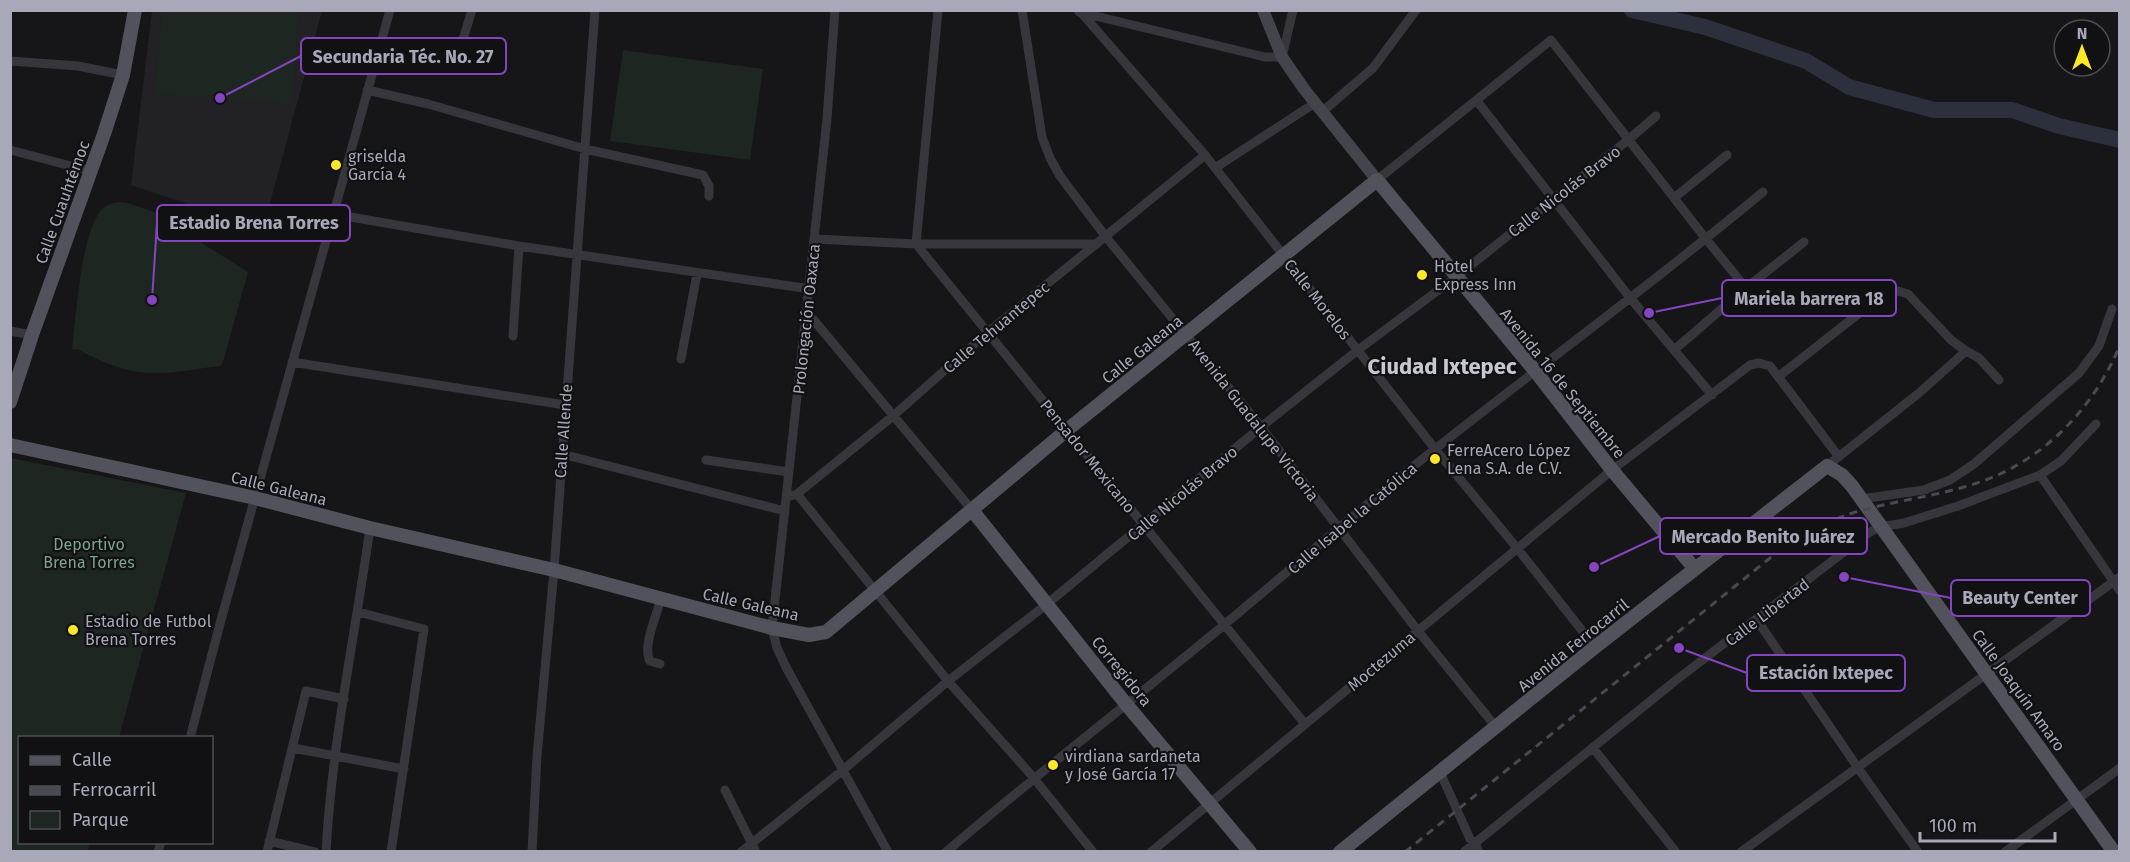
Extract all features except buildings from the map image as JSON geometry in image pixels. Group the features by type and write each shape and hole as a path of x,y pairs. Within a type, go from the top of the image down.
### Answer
{"main road":[{"name":"Calle Cuauhtémoc","path":"10,402 104,135 123,75 135,10"},
{"name":"Calle Galeana","path":"10,445 255,498 370,528 554,570 772,628 809,635 826,632 1067,430 1377,180"},
{"name":"Avenida 16 de Septiembre","path":"1377,180 1695,569"},
{"name":"Calle Joaquín Amaro","path":"1827,466 1847,479 2114,852"},
{"name":"Avenida Ferrocarril","path":"1340,852 1595,647 1827,466"},
{"name":"Corregidora","path":"972,510 1126,704 1250,852"}],"street":[{"path":"191,736 390,10"},
{"path":"461,46 472,10"},
{"name":"Calle Allende","path":"532,852 537,756 554,570 595,10"},
{"name":"Prolongación Oaxaca","path":"772,628 810,289 835,10"},
{"path":"916,244 938,10"},
{"name":"Avenida Guadalupe Victoria","path":"1022,10 1042,137 1060,176 1106,237 1261,427 1496,728"},
{"name":"Avenida 16 de Septiembre","path":"1263,10 1282,57 1318,107 1377,180"},
{"path":"1077,11 1265,57 1282,57 1293,10"},
{"path":"1215,168 1318,107 1373,68 1416,10"},
{"name":"Calle Morelos","path":"1077,11 1205,155 1435,449 1595,647"},
{"path":"1377,180 1551,40 1746,288"},
{"path":"10,61 78,66 123,75"},
{"path":"367,90 428,104 585,149 703,175 709,186 709,196"},
{"path":"1477,101 1631,299 1712,395"},
{"name":"Calle Nicolás Bravo","path":"741,852 754,847 948,681 1047,604 1261,427 1358,350 1456,277 1656,116"},
{"path":"10,150 90,171"},
{"name":"Calle Tehuantepec","path":"787,497 797,494 893,416 987,333 1205,155"},
{"path":"1674,198 1727,155"},
{"name":"Calle Isabel la Católica","path":"946,852 1033,777 1225,624 1435,449 1631,299 1763,192"},
{"path":"333,214 697,274 810,289"},
{"path":"815,239 916,244 1097,244"},
{"path":"1674,350 1804,242"},
{"name":"Pensador Mexicano","path":"916,244 1305,724"},
{"path":"513,336 519,246"},
{"path":"681,359 697,274"},
{"path":"1839,457 1778,377 1885,293 1898,291 1908,294 1951,340 1979,358 1999,380"},
{"path":"1861,499 1924,490 1950,480 1974,464 2079,373 2099,346 2112,309"},
{"path":"807,312 972,510"},
{"path":"10,331 32,335"},
{"path":"1827,466 1943,373 1966,351"},
{"path":"292,362 565,405"},
{"name":"Moctezuma","path":"1151,852 1209,801 1612,470 1750,365 1765,363 1778,377"},
{"name":"Calle Libertad","path":"1464,852 1477,847 1675,681 1870,532 1880,527 1904,523 1958,506 2040,476 2061,461 2097,424"},
{"path":"562,454 785,511"},
{"path":"706,460 789,472"},
{"path":"2040,476 2116,580 2120,591"},
{"path":"797,494 948,681 1033,777 1094,852"},
{"path":"326,852 328,808 370,528"},
{"path":"1741,852 1986,672 2116,580"},
{"path":"660,664 650,661 647,656 661,599"},
{"path":"358,612 424,629 391,852"},
{"path":"1757,620 1918,852"},
{"path":"772,628 777,648 787,669 888,852"},
{"path":"267,852 306,691 344,699"},
{"path":"293,748 404,769"},
{"path":"1593,748 1676,852"},
{"path":"2005,852 2120,768"},
{"path":"1440,772 1470,839 1477,847"},
{"path":"725,790 754,847"},
{"path":"269,841 315,852"},
{"path":"1754,843 1760,852"}],"shaded area":[{"path":"152,11 322,11 263,229 131,185"}],"green space":[{"path":"162,11 299,11 292,104 155,94"},
{"path":"623,50 763,69 750,160 610,141"},
{"path":"128,203 163,215 162,218 248,272 220,366 169,373 139,372 115,366 77,349 72,349 80,276 89,237 101,210 109,204"},
{"name":"Deportivo Brena Torres","path":"11,458 186,493 119,736 18,736 18,844 90,844 87,851 11,851"}],"waterway":[{"path":"1632,10 1705,27 1806,61 1849,87 1934,110 2012,110 2059,126 2120,140"}],"railway":[{"path":"1405,852 1770,558 1798,539 1849,514 1950,491 1990,478 2038,452 2077,415 2094,393 2120,345"}],"place":[{"name":"Secundaria Téc. No. 27","path":"220,98"},
{"name":"griselda García 4","path":"336,165"},
{"name":"Hotel Express Inn","path":"1422,275"},
{"name":"Estadio Brena Torres","path":"152,300"},
{"name":"Mariela barrera 18","path":"1649,313"},
{"name":"FerreAcero López Lena S.A. de C.V.","path":"1435,459"},
{"name":"Mercado Benito Juárez","path":"1594,567"},
{"name":"Beauty Center","path":"1844,577"},
{"name":"Estadio de Futbol Brena Torres","path":"73,630"},
{"name":"Estación Ixtepec","path":"1679,648"},
{"name":"virdiana sardaneta y José García 17","path":"1053,765"}],"district":[{"name":"Ciudad Ixtepec","path":"1442,366"}]}
